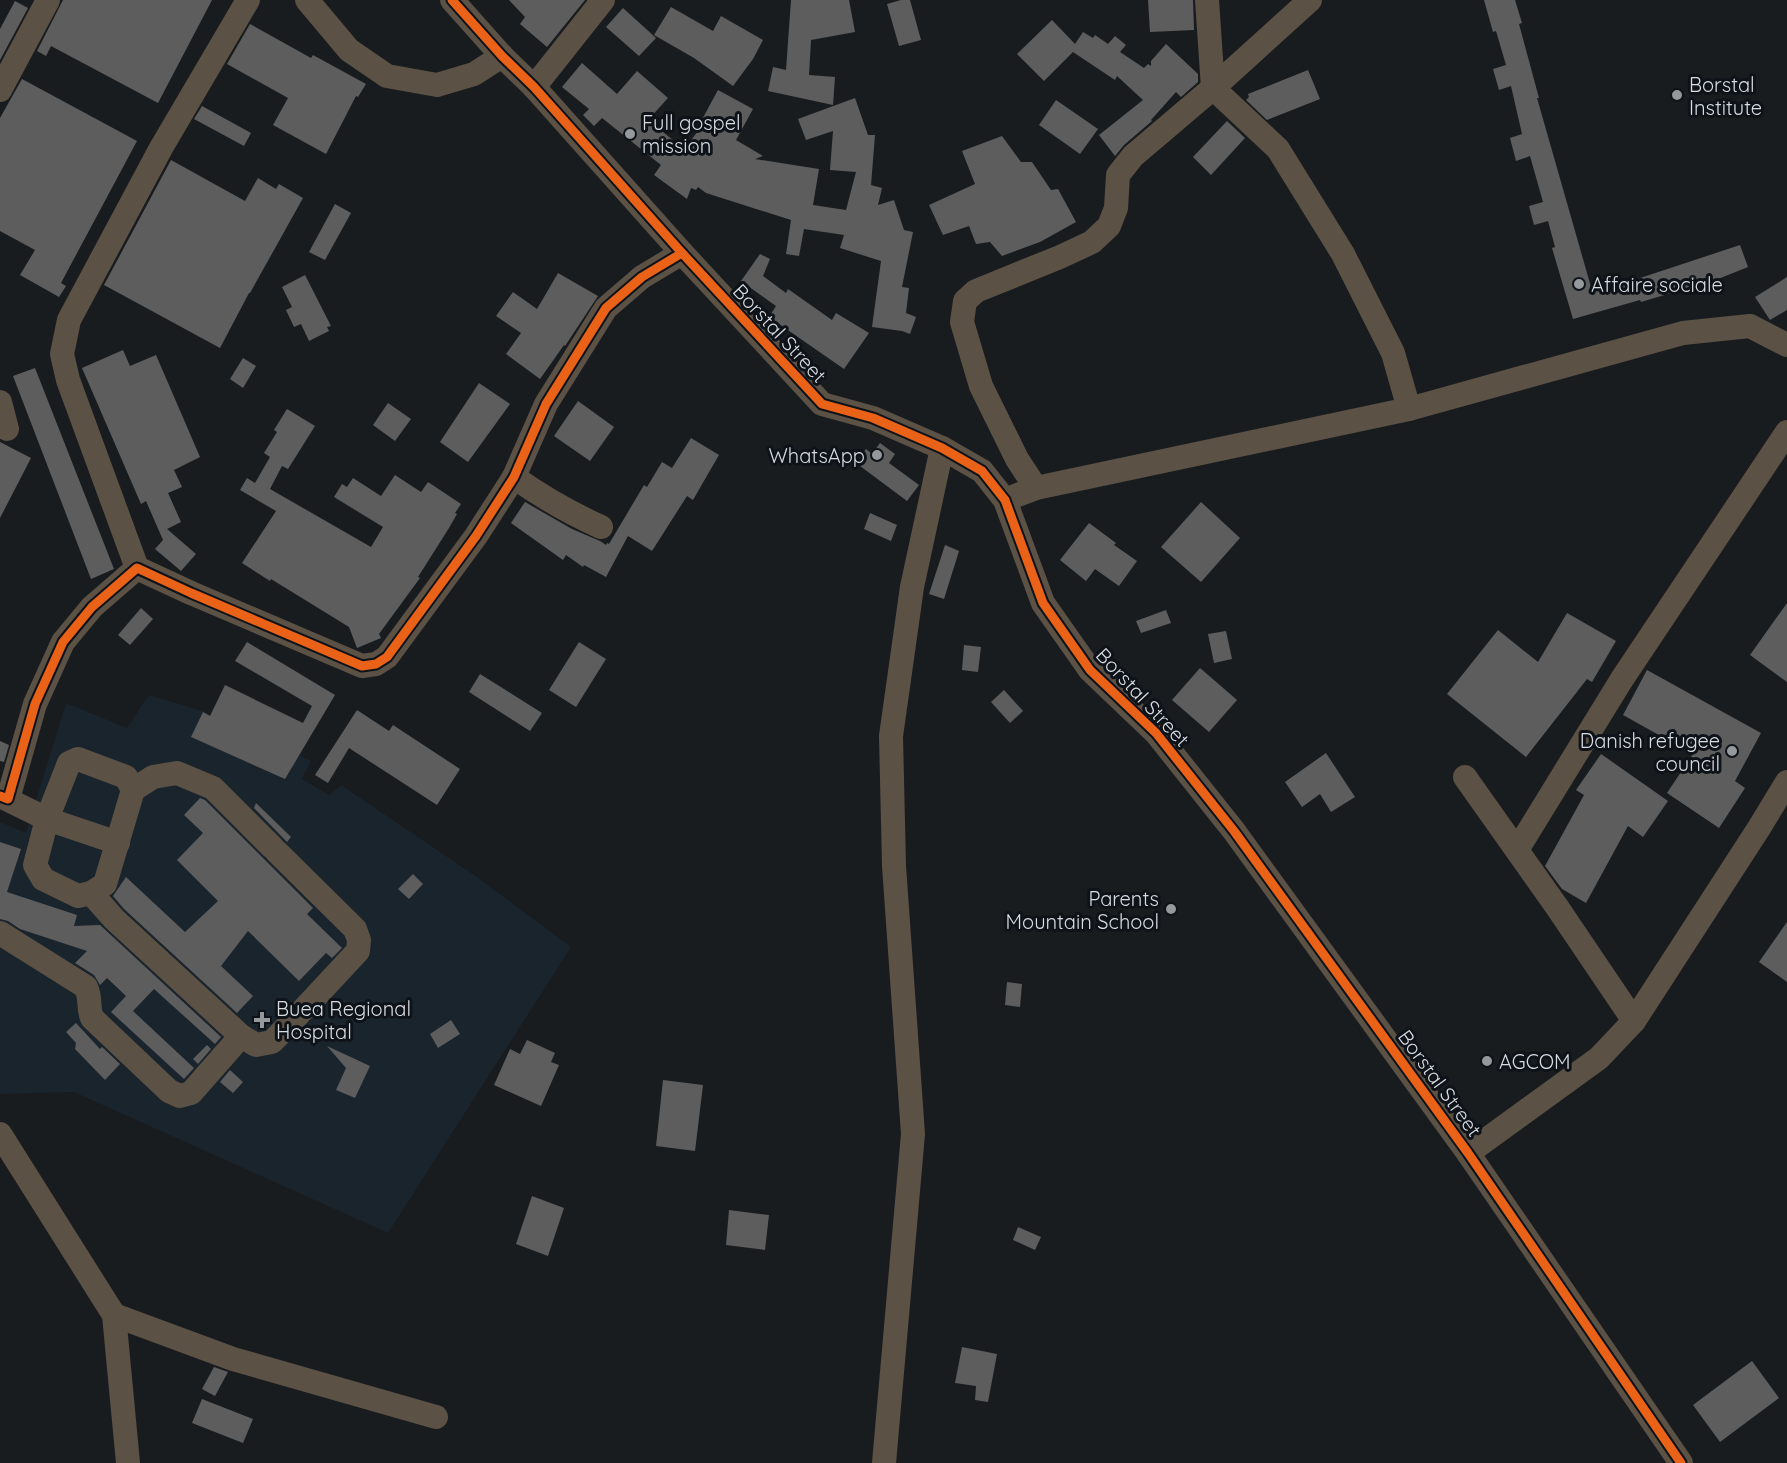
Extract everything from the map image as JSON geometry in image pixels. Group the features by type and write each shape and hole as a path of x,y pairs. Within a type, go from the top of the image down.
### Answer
{"street":[{"path":"0,90 48,0"},
{"path":"248,0 161,148 69,320 62,354 68,380 137,568 362,666 376,664 387,657 476,536 514,477 546,404 606,308 642,277 682,253"},
{"path":"307,0 349,50 387,76 437,85 474,74 502,56"},
{"name":"Borstal Street","path":"452,0 822,404 873,418 942,447 982,471 1005,500 1043,603 1090,670 1156,733 1234,831 1468,1153 1681,1463"},
{"path":"534,87 603,0"},
{"path":"1207,0 1213,88 1278,149 1343,254 1393,352 1409,409"},
{"path":"1036,488 1017,459 981,386 962,322 965,302 976,291 1092,242 1109,226 1116,208 1118,174 1133,156 1213,88 1310,0"},
{"path":"1005,500 1036,488 1409,409 1683,333 1750,326 1787,345"},
{"path":"0,402 7,429"},
{"path":"1517,850 1623,679 1787,432"},
{"path":"884,1463 913,1134 894,866 891,736 912,587 942,447"},
{"path":"514,477 537,494 601,527"},
{"path":"118,843 47,819 4,797 35,704 63,642 92,607 137,568"},
{"path":"91,893 114,919 240,1036 256,1045 272,1042 358,951 359,940 355,929 213,788 177,773 153,777 133,790 105,885 91,893 78,896 43,879 35,865 47,819 69,763 78,759 126,777 133,790"},
{"path":"1465,777 1634,1022"},
{"path":"1468,1153 1599,1058 1634,1022 1787,782"},
{"path":"0,933 86,987 91,998 89,1010 92,1018 169,1091 180,1096 191,1093 240,1036"},
{"path":"0,1134 114,1314 128,1463"},
{"path":"114,1314 233,1359 436,1417"}],"shaded area":[{"name":"Buea Regional Hospital","path":"149,695 202,711 311,761 302,779 329,795 341,785 474,875 571,947 388,1233 74,1092 0,1094 0,822 26,833 66,703 127,728"}],"building":[{"path":"63,0 212,0 158,103 51,46 46,56 37,51"},
{"path":"509,0 585,0 547,47 520,24 525,17"},
{"path":"791,0 849,0 855,32 811,40 809,75 835,77 833,105 768,91 773,67 786,70"},
{"path":"910,0 921,40 899,46 887,4"},
{"path":"1148,0 1193,0 1194,30 1150,32"},
{"path":"1484,0 1515,0 1522,23 1519,24 1539,98 1537,98 1591,287 1618,279 1619,285 1740,245 1748,267 1718,279 1641,302 1640,300 1573,319 1552,248 1555,247 1548,221 1534,225 1529,206 1543,202 1530,156 1516,161 1510,138 1522,134 1511,86 1499,90 1493,69 1506,65"},
{"path":"15,1 28,8 0,60 0,29"},
{"path":"671,7 713,31 721,16 763,40 753,59 733,86 694,58 654,35"},
{"path":"623,8 656,38 639,56 606,27"},
{"path":"1052,20 1075,44 1083,32 1093,38 1095,35 1108,44 1115,36 1126,45 1120,52 1144,68 1148,64 1151,66 1151,61 1166,44 1198,74 1198,82 1181,97 1176,92 1152,121 1124,145 1115,156 1099,135 1143,100 1117,76 1115,80 1073,52 1044,81 1017,54"},
{"path":"250,24 311,58 313,55 366,84 358,97 356,96 326,154 273,125 288,98 227,64"},
{"path":"582,63 617,94 637,71 668,98 648,120 684,149 702,126 699,125 718,90 753,109 736,140 763,156 755,159 819,169 813,205 846,210 856,172 830,170 833,131 806,140 798,119 855,98 868,135 875,135 871,185 882,188 878,205 894,200 904,230 913,232 902,287 909,288 906,313 916,317 910,334 872,327 881,261 840,248 844,235 804,229 799,256 786,254 791,220 706,193 698,187 696,190 691,188 687,199 654,175 661,165 602,118 594,126 583,115 589,109 562,87"},
{"path":"1308,70 1320,99 1267,120 1246,100 1249,97 1248,94"},
{"path":"22,79 137,141 61,283 66,286 59,297 20,275 35,250 0,231 0,118"},
{"path":"1056,100 1098,129 1080,154 1039,125"},
{"path":"202,106 251,133 244,146 194,119"},
{"path":"1227,121 1245,138 1211,175 1193,157"},
{"path":"1002,136 1021,162 1032,162 1051,190 1058,189 1076,222 1040,242 1002,256 990,242 976,244 969,226 943,235 929,205 975,184 962,151"},
{"path":"171,160 245,201 258,178 276,189 279,184 303,198 220,348 104,285"},
{"path":"335,204 351,213 325,260 309,252"},
{"path":"760,254 770,259 763,276 786,293 788,289 832,320 836,313 869,333 844,369 769,317 776,306 741,281"},
{"path":"558,273 598,296 540,379 506,354 521,333 496,316 513,292 537,309"},
{"path":"305,275 331,326 327,327 329,331 309,341 301,324 294,327 286,310 292,307 282,287"},
{"path":"1787,277 1787,310 1770,320 1755,297"},
{"path":"123,350 130,366 156,355 200,457 174,470 182,487 168,493 181,522 167,529 196,554 181,571 155,549 163,540 146,501 141,504 82,368"},
{"path":"243,358 256,366 243,388 230,379"},
{"path":"35,368 114,569 91,579 13,376"},
{"path":"479,383 510,404 468,462 440,442"},
{"path":"578,401 614,427 590,461 554,436"},
{"path":"388,403 411,419 395,441 373,425"},
{"path":"287,409 315,426 288,469 282,466 270,489 371,547 383,527 334,497 342,484 347,487 353,478 381,496 395,475 421,492 428,482 461,504 449,528 418,577 420,578 379,634 381,638 357,648 349,627 242,563 276,511 240,490 247,478 255,483 270,457 264,453"},
{"path":"691,438 719,455 693,500 687,496 652,551 628,536 606,577 584,565 583,567 566,555 563,560 511,523 525,502 572,529 606,545 609,544 644,485 647,487 662,462 672,468"},
{"path":"0,442 31,458 0,518"},
{"path":"880,443 895,454 889,463 919,485 907,501 856,463 866,449 872,454"},
{"path":"1201,502 1240,538 1201,582 1161,547"},
{"path":"870,513 897,525 891,541 864,529"},
{"path":"1089,523 1137,561 1119,586 1095,569 1086,581 1060,560"},
{"path":"945,545 959,551 944,599 929,594"},
{"path":"1787,603 1787,682 1750,655"},
{"path":"141,608 153,619 130,645 118,635"},
{"path":"1166,610 1171,623 1141,633 1136,621"},
{"path":"1567,613 1616,641 1592,682 1587,679 1526,757 1447,694 1498,630 1538,662"},
{"path":"1226,631 1232,659 1214,663 1208,634"},
{"path":"247,642 335,695 285,779 191,737 203,712 210,716 225,685 303,723 312,706 235,661"},
{"path":"579,642 606,659 576,707 549,690"},
{"path":"964,645 981,647 978,672 962,670"},
{"path":"1200,668 1237,700 1209,732 1172,700"},
{"path":"1647,670 1761,733 1735,781 1745,788 1719,828 1667,793 1693,754 1623,715"},
{"path":"480,674 542,713 530,731 469,692"},
{"path":"1004,690 1023,711 1010,723 991,702"},
{"path":"357,710 389,731 393,725 460,769 437,805 349,748 328,783 315,775"},
{"path":"0,741 9,745 4,762 0,761"},
{"path":"1326,753 1355,797 1331,812 1320,794 1302,807 1285,782"},
{"path":"1601,754 1668,801 1643,837 1628,826 1586,903 1562,889 1545,866 1584,795 1576,790"},
{"path":"200,798 205,800 313,908 307,914 342,948 332,958 326,953 299,981 248,931 221,966 253,996 237,1013 124,909 113,896 126,877 185,932 218,901 177,860 203,833 184,815"},
{"path":"256,803 291,837 287,842 254,808"},
{"path":"0,842 21,849 7,892 77,915 74,926 100,925 221,1037 215,1044 154,989 133,1011 194,1068 184,1079 111,1012 126,996 107,978 100,985 94,975 75,963 87,951 20,929 0,919"},
{"path":"413,874 423,884 409,899 398,889"},
{"path":"1787,922 1787,982 1759,962"},
{"path":"1007,982 1022,984 1020,1007 1005,1005"},
{"path":"451,1020 460,1034 438,1048 430,1034"},
{"path":"76,1023 100,1049 102,1047 120,1064 105,1080 75,1049 76,1043 66,1032"},
{"path":"527,1040 555,1053 551,1062 559,1065 541,1106 494,1085 510,1049 520,1054"},
{"path":"207,1045 211,1049 198,1064 193,1059"},
{"path":"327,1046 370,1066 355,1098 336,1090 346,1068"},
{"path":"230,1070 243,1082 233,1093 220,1082"},
{"path":"663,1080 703,1085 695,1151 656,1146"},
{"path":"532,1196 564,1208 548,1256 516,1244"},
{"path":"729,1210 769,1215 765,1250 726,1245"},
{"path":"1018,1227 1041,1237 1035,1250 1013,1240"},
{"path":"962,1347 997,1354 988,1402 975,1400 976,1386 955,1383"},
{"path":"1752,1361 1779,1398 1720,1442 1693,1405"},
{"path":"214,1367 228,1372 215,1396 202,1389"},
{"path":"202,1399 253,1419 243,1443 192,1423"}],"cycle path":[{"path":"452,0 822,404 873,418 942,448 982,471 1005,500 1043,603 1090,670 1156,733 1234,831 1468,1153 1681,1463"},
{"path":"0,796 8,799 35,704 63,642 92,607 137,568 362,666 376,664 387,657 476,536 514,477 546,404 606,308 642,277 682,253"}],"place":[{"name":"Borstal Institute","path":"1677,95"},
{"name":"Full gospel mission","path":"630,134"},
{"name":"Affaire sociale","path":"1579,284"},
{"name":"WhatsApp","path":"877,455"},
{"name":"Danish refugee council","path":"1732,751"},
{"name":"Parents Mountain School","path":"1171,909"},
{"name":"Buea Regional Hospital","path":"262,1020"},
{"name":"AGCOM","path":"1487,1061"}]}
